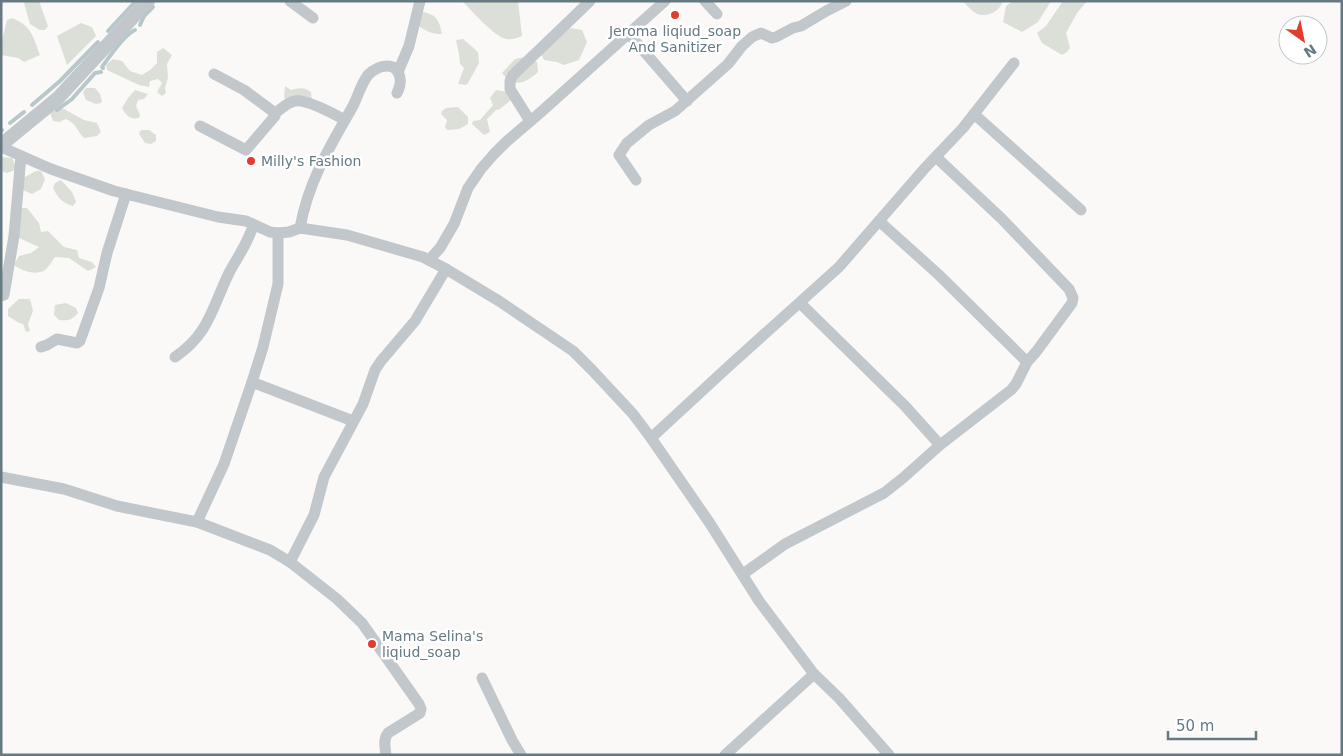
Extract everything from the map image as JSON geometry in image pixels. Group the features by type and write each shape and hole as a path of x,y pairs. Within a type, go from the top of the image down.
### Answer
{"street":[{"path":"148,1 58,98 1,146 51,169 114,191 218,217 246,222 270,232 289,232 300,228 347,236 429,260 499,301 573,351 627,407 652,438 709,522 759,601 814,674 840,698 889,755"},
{"path":"290,1 313,18"},
{"path":"398,72 409,46 420,1"},
{"path":"530,121 510,89 513,75 590,1"},
{"path":"429,260 440,248 454,224 468,188 480,169 506,142 665,1"},
{"path":"706,1 717,14"},
{"path":"636,180 619,155 627,143 649,125 675,111 687,101 728,64 742,46 752,38 761,33 772,38 776,37 846,1"},
{"path":"628,34 687,101"},
{"path":"652,438 729,366 840,268 879,221 963,128 1014,63"},
{"path":"300,228 302,214 318,170 366,78 374,69 383,65 392,67 398,72 401,80 397,93"},
{"path":"214,74 244,90 275,113"},
{"path":"200,126 246,150 275,116 275,113 297,101 315,106 344,120"},
{"path":"974,114 1081,210"},
{"path":"1,296 4,295 14,236 21,156"},
{"path":"743,574 785,544 884,493 940,445 1011,390 1027,362 1072,304 1072,294 1002,219 936,157"},
{"path":"42,347 57,339 77,343 80,341 100,288 107,253 126,194"},
{"path":"879,221 939,275 1027,362"},
{"path":"175,357 195,340 205,327 216,306 228,274 254,225"},
{"path":"197,522 224,464 263,347 278,284 278,233"},
{"path":"290,562 314,515 324,477 363,404 375,370 415,321 446,269"},
{"path":"800,303 898,400 940,445"},
{"path":"252,382 353,421"},
{"path":"1,477 64,489 117,506 197,522 270,550 290,562 337,599 362,623 421,708 420,713 388,733 385,741 386,755"},
{"path":"725,755 814,674"},
{"path":"482,678 521,755"}],"shaded area":[{"path":"27,1 39,1 48,26 45,30 40,30 30,24 24,3"},
{"path":"457,1 518,1 522,36 510,39 501,37 463,2"},
{"path":"963,1 1003,1 996,11 983,15 972,11"},
{"path":"1013,1 1051,1 1038,22 1022,32 1003,22 1006,6"},
{"path":"1063,1 1087,1 1077,13 1066,33 1070,48 1062,55 1042,43 1037,33 1046,26"},
{"path":"423,12 437,19 442,34 426,30 413,21 414,17"},
{"path":"12,18 28,28 40,55 24,62 18,58 1,55 1,44 7,20"},
{"path":"81,23 92,27 96,36 67,65 57,36"},
{"path":"570,28 582,30 587,42 579,60 564,65 544,60 541,54 558,35"},
{"path":"463,39 478,52 479,63 466,85 458,84 464,68 460,64 456,40"},
{"path":"163,48 172,55 167,64 166,93 162,96 157,92 162,83 158,79 150,81 149,87 139,85 107,70 106,65 113,59 122,61 130,71 142,75 157,63 157,52"},
{"path":"524,57 537,62 538,72 520,83 511,81 502,73 515,59"},
{"path":"285,86 291,90 301,88 308,90 311,92 312,102 291,106 284,97"},
{"path":"86,88 95,88 100,94 101,103 96,104 86,100 83,92"},
{"path":"135,90 148,94 144,99 138,100 136,106 140,115 139,118 129,116 122,108"},
{"path":"496,90 507,92 512,99 487,119 490,132 484,135 472,124 473,121 480,120 493,105 490,98"},
{"path":"54,107 64,109 84,120 97,123 101,132 97,136 84,138 70,121 66,119 59,122 53,121 50,113"},
{"path":"458,107 468,117 468,124 459,129 447,130 445,127 447,120 441,114 442,111 446,108"},
{"path":"141,130 149,130 156,135 156,141 151,144 145,143 139,134"},
{"path":"1,157 12,158 15,170 7,173 1,171"},
{"path":"36,171 41,171 45,179 41,189 32,194 23,190 23,178"},
{"path":"61,180 72,192 76,202 73,206 61,200 53,188 55,183"},
{"path":"17,208 27,208 39,223 41,232 48,231 64,247 77,250 79,258 92,262 96,267 88,271 69,258 55,257 46,269 37,273 25,271 14,265 19,256 31,253 39,247 19,238"},
{"path":"19,299 30,299 33,311 28,324 30,331 26,332 23,324 8,316 8,309"},
{"path":"66,303 76,308 78,313 70,320 59,320 54,315 55,305"}],"waterway":[{"path":"108,31 136,1"},
{"path":"140,25 144,16 153,7"},
{"path":"103,68 117,46 135,30"},
{"path":"32,105 60,81 98,42"},
{"path":"57,110 72,99 95,73 101,72"},
{"path":"10,123 24,112"}],"place":[{"name":"Jeroma liqiud_soap And Sanitizer","path":"675,15"},
{"name":"Milly's Fashion","path":"251,161"},
{"name":"Mama Selina's liqiud_soap","path":"372,644"}]}
